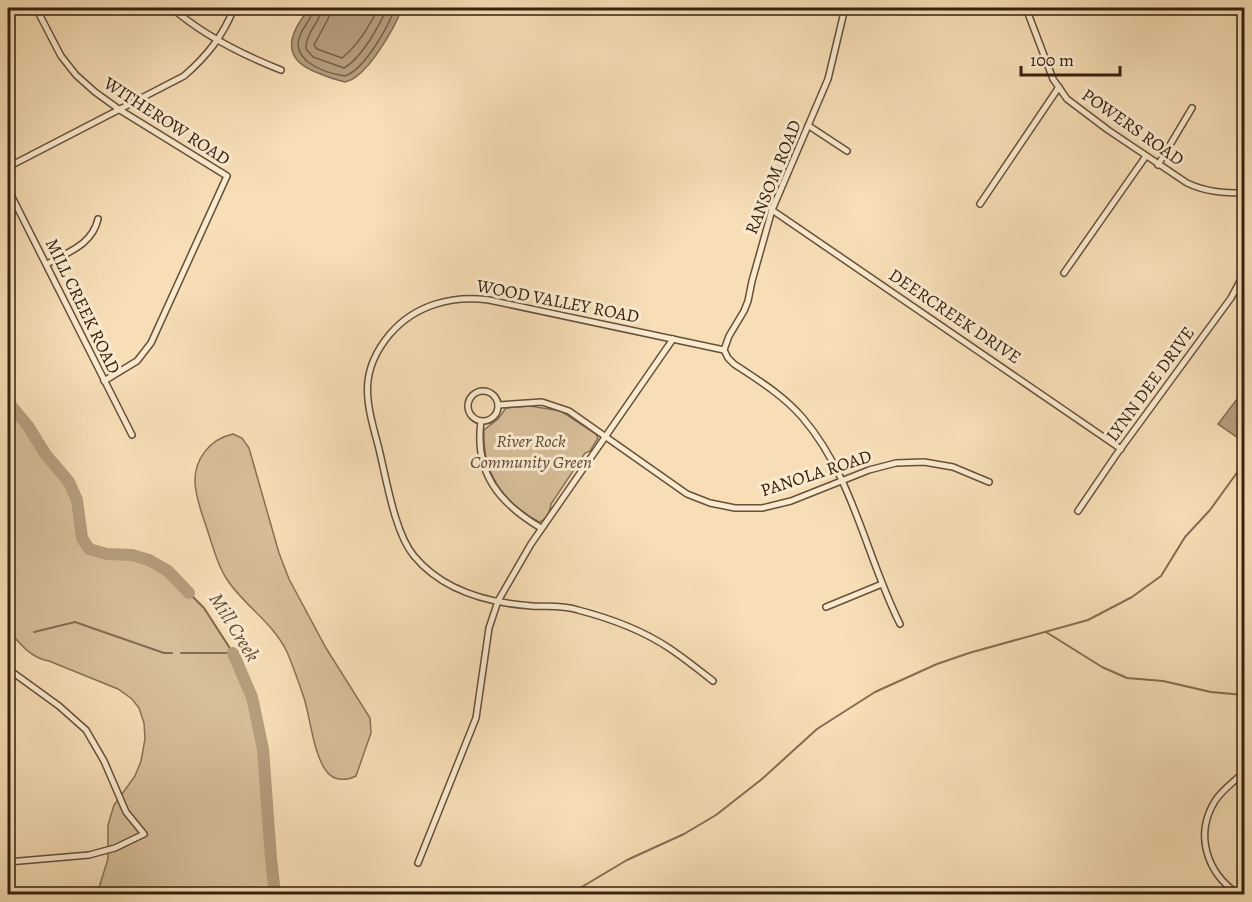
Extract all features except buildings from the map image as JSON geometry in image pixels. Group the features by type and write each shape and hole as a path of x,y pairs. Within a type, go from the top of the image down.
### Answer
{"street":[{"name":"WITHEROW ROAD","path":"36,8 61,56 76,75 120,110 227,176 151,343 137,361 104,381"},
{"path":"172,8 219,40 281,70"},
{"path":"8,167 184,76 219,40 234,8"},
{"name":"RANSOM ROAD","path":"725,352 729,336 748,301 772,210 828,79 845,8"},
{"name":"POWERS ROAD","path":"1026,8 1053,79 1067,99 1158,165 1200,189 1245,193"},
{"path":"980,204 1059,87"},
{"path":"1158,165 1192,108"},
{"path":"809,126 847,152"},
{"path":"1064,273 1146,156"},
{"name":"MILL CREEK ROAD","path":"8,189 132,435"},
{"name":"DEERCREEK DRIVE","path":"772,210 1121,448"},
{"path":"47,264 86,241 95,231 98,219"},
{"name":"LYNN DEE DRIVE","path":"1078,512 1121,448 1231,298 1245,274"},
{"name":"WOOD VALLEY ROAD","path":"498,601 460,590 436,577 413,555 398,526 366,396 370,371 384,341 409,317 423,308 452,300 472,298 673,339 725,352 734,364 782,398 796,411 820,441 843,480 882,584 900,624"},
{"path":"418,863 476,718 489,628 498,601 541,528 673,339"},
{"path":"481,391 494,395 498,405 493,417 481,422 472,417 467,404 472,395 481,391"},
{"name":"PANOLA ROAD","path":"498,405 542,402 569,411 687,494 710,503 735,508 762,507 790,501 869,470 896,463 924,462 953,467 989,482"},
{"path":"481,422 478,441 482,460 496,492 508,505 541,528"},
{"path":"826,607 882,584"},
{"path":"498,601 575,609 621,624 668,647 713,681"},
{"path":"8,669 66,710 86,730 104,761 126,812 144,834 115,848 89,855 8,861"},
{"path":"1238,894 1224,883 1213,868 1206,851 1205,830 1215,801 1245,772"}],"green space":[{"path":"8,402 28,426 46,455 69,482 77,500 82,538 88,549 107,554 140,557 168,571 204,608 233,653 252,697 263,749 275,894 97,894 108,859 108,825 114,805 135,776 141,761 145,739 144,723 139,708 132,699 118,689 36,657 8,630"},
{"name":"River Rock Community Green","path":"530,406 561,411 596,434 598,438 590,451 585,453 551,504 546,518 539,522 515,505 497,485 491,473 484,445 484,430 498,419 506,408"},
{"path":"233,434 242,438 249,448 279,553 289,579 326,648 370,718 371,733 356,776 352,778 333,777 322,765 315,746 304,698 287,652 274,632 233,588 223,573 216,555 198,502 195,474 205,451 217,440"}],"water":[{"path":"310,8 402,8 387,39 371,62 345,82 306,67 293,53 293,36"},
{"path":"1244,390 1244,442 1218,424"}],"waterway":[{"name":"Mill Creek","path":"8,402 28,426 46,455 69,482 77,500 82,538 89,549 107,554 132,555 149,560 168,571 189,593"},
{"path":"570,894 627,860 684,834 716,815 762,779 817,729 875,692 937,664 969,653 1088,620 1132,597 1161,576 1185,537 1210,510 1244,463"},
{"name":"Mill Creek","path":"189,593 204,608 233,653"},
{"path":"34,632 75,622 164,653 172,653"},
{"path":"1046,632 1102,667 1127,678 1163,681 1211,692 1244,695"},
{"path":"181,653 233,653"},
{"name":"Mill Creek","path":"233,653 252,697 263,749 275,894"}]}
